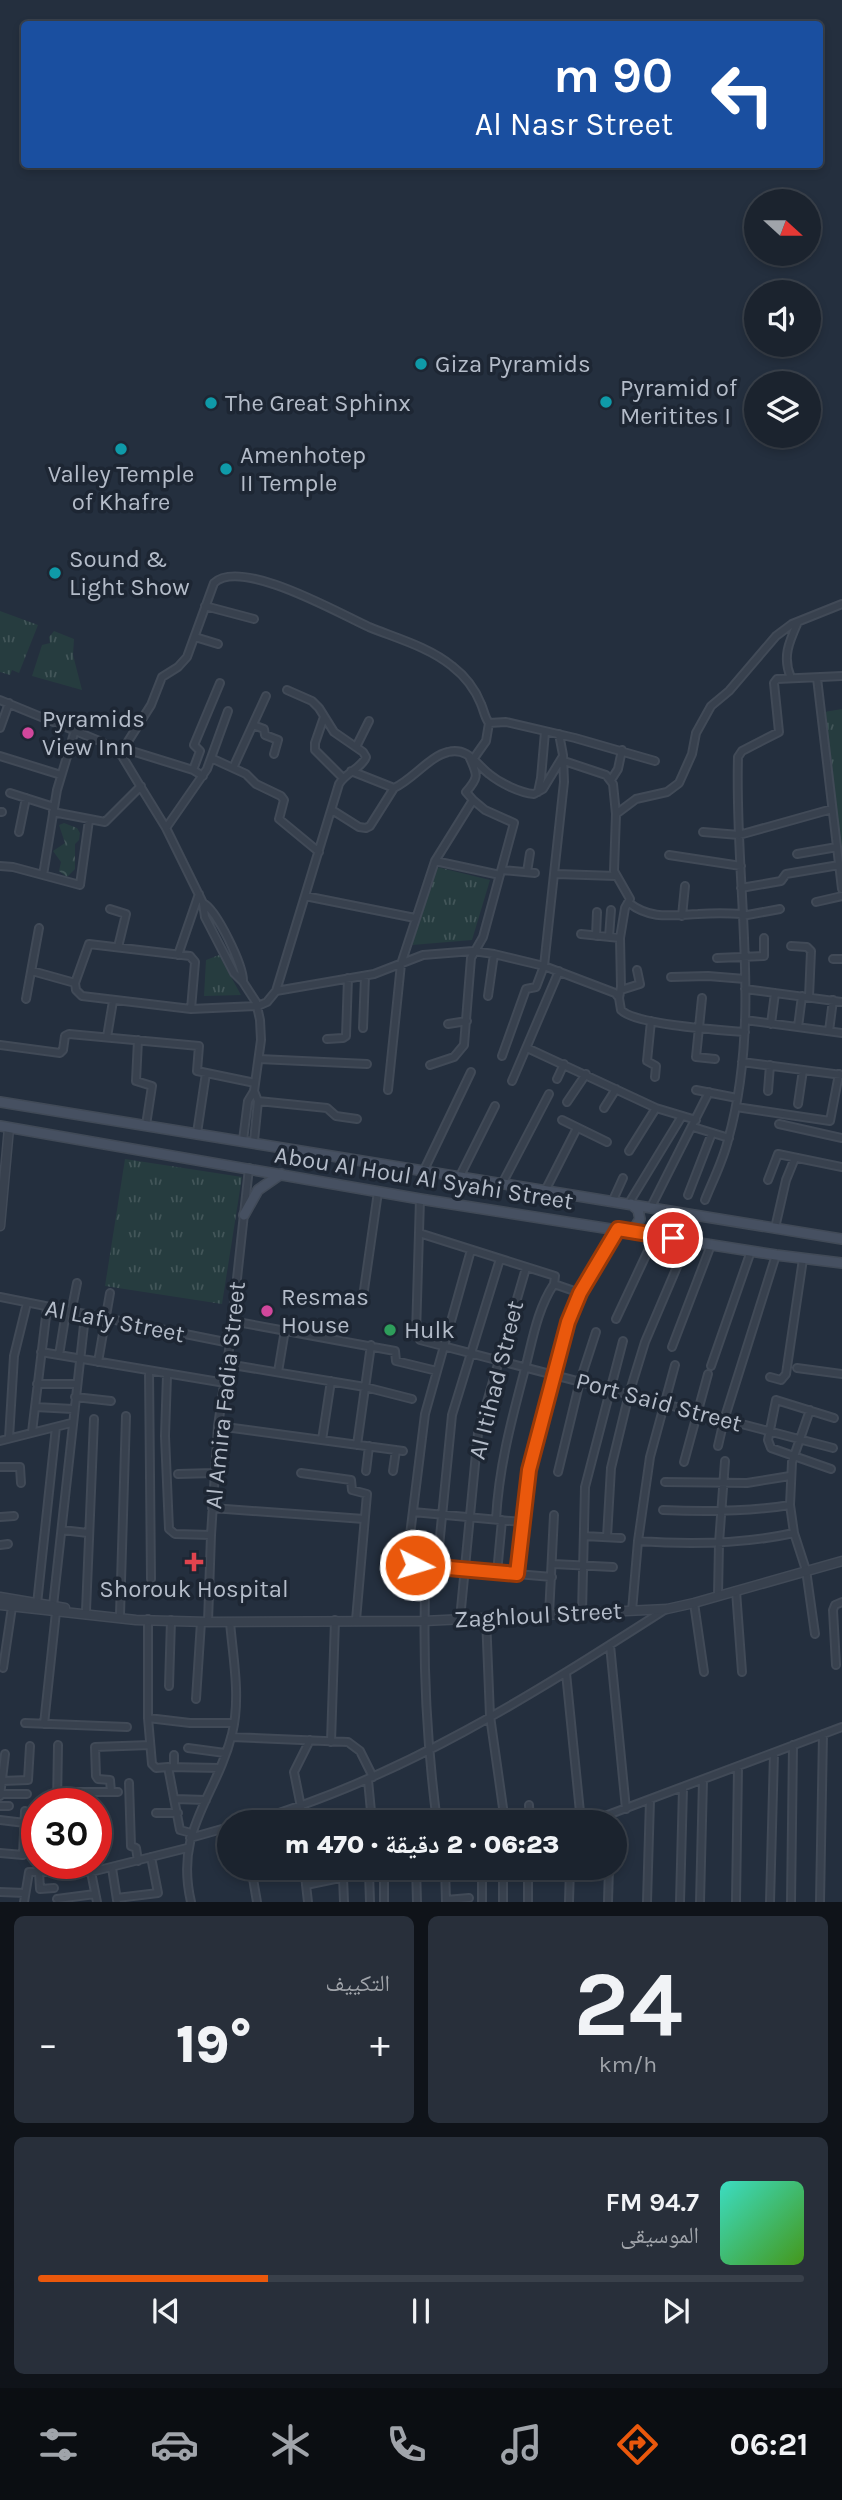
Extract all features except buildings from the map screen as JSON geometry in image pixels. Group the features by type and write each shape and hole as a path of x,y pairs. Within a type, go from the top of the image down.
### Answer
{"main road":[{"name":"Abou Al Houl Al Syahi Street","path":"0,1102 254,1141 775,1228 841,1236"},
{"name":"Abou Al Houl Al Syahi Street","path":"2,1128 420,1199 842,1263"},
{"path":"244,1215 258,1190 281,1174"},
{"path":"621,1230 635,1227 640,1219 638,1210 629,1203"},
{"path":"673,1238 659,1230 657,1223 664,1213 678,1212"}],"street":[{"path":"121,755 151,705 162,677 182,664 195,637 214,583 222,577 243,577 295,591 445,660 469,682 489,723 486,741 471,756"},
{"path":"616,814 636,799 667,792 679,783 692,754 696,733 713,702 729,691 776,636 798,622 842,604"},
{"path":"205,606 254,619"},
{"path":"791,678 787,668 786,651 798,622"},
{"path":"195,637 218,644"},
{"path":"705,1200 729,1138 736,1107 745,1032 738,760 742,751 779,732 774,684 779,678 842,676"},
{"path":"817,678 842,889"},
{"path":"193,770 200,751 194,745 220,683"},
{"path":"191,1009 195,962 190,956 89,944 75,983 76,990 82,996 191,1009 258,1006 271,999 276,991 343,778 366,760 365,753 334,732 312,701 287,690"},
{"path":"233,768 266,696"},
{"path":"0,700 75,730 108,745 121,755 166,828 199,894 205,917 221,948 234,973 258,1006 261,1033 255,1087 258,1101 254,1141"},
{"path":"0,728 9,704"},
{"path":"166,828 202,776 228,711"},
{"path":"324,718 315,750 343,778"},
{"path":"356,747 369,721"},
{"path":"489,723 506,722 559,734 654,761"},
{"path":"253,725 264,729 265,735 278,740 274,754"},
{"path":"43,875 61,775 75,730"},
{"path":"537,793 545,732"},
{"path":"502,1056 526,989 535,989 544,966 555,874 564,758 559,734"},
{"path":"611,780 618,769 622,750"},
{"path":"332,810 359,827 366,828 394,789 443,754 455,751 471,756 487,773 527,793 537,793 564,758"},
{"path":"121,755 135,752 193,770 202,776"},
{"path":"0,755 61,775"},
{"path":"430,1065 454,1057 466,1041 473,951 483,937 514,825 512,821 484,810 466,792 475,783 477,776 471,756"},
{"path":"211,758 246,774 259,786 281,796 284,800 279,819 319,852"},
{"path":"564,758 596,771 611,780 615,788 615,876 629,897 620,937 621,1010 651,1021 745,1032"},
{"path":"351,771 394,789"},
{"path":"10,793 89,820 105,822 141,786"},
{"path":"19,832 26,798"},
{"path":"388,1090 401,964 435,861 473,800"},
{"path":"703,832 739,835 832,809"},
{"path":"0,866 80,885 89,820"},
{"path":"797,854 837,847"},
{"path":"527,872 530,853"},
{"path":"669,855 741,866"},
{"path":"0,860 13,867"},
{"path":"435,861 501,873 535,873"},
{"path":"741,888 781,881 786,874 839,865"},
{"path":"555,874 615,876"},
{"path":"682,916 685,886"},
{"path":"178,955 199,894"},
{"path":"305,896 415,918"},
{"path":"816,902 842,896"},
{"path":"203,903 213,911 229,942 243,973 243,982"},
{"path":"629,903 647,914 682,916 742,915 780,909"},
{"path":"110,909 126,914 118,947"},
{"path":"609,937 611,910"},
{"path":"596,936 597,912"},
{"path":"26,999 39,929"},
{"path":"581,934 620,937"},
{"path":"717,958 765,955 764,938"},
{"path":"221,948 229,942"},
{"path":"791,946 807,947 811,951 798,1027"},
{"path":"276,991 365,976 423,955 473,951 544,966 620,994 638,986 640,982 637,970"},
{"path":"488,996 494,954"},
{"path":"832,959 842,959"},
{"path":"32,971 75,983"},
{"path":"512,1081 559,971"},
{"path":"363,1028 365,976"},
{"path":"671,977 745,979"},
{"path":"327,1039 346,1036 348,978"},
{"path":"745,989 842,1002"},
{"path":"771,1024 775,993"},
{"path":"702,998 696,1057 715,1059"},
{"path":"829,1031 833,1000"},
{"path":"107,1037 113,1001"},
{"path":"745,1020 842,1032"},
{"path":"447,1024 467,1021"},
{"path":"651,1021 647,1061 656,1066 655,1077"},
{"path":"0,1045 60,1053 67,1035 198,1046 197,1070 255,1087"},
{"path":"138,1040 136,1081 152,1086 146,1125"},
{"path":"527,1048 656,1108 696,1120"},
{"path":"258,1059 367,1064"},
{"path":"736,1107 830,1121 841,1074 742,1062"},
{"path":"557,1079 564,1065"},
{"path":"768,1091 770,1065"},
{"path":"798,1104 803,1070"},
{"path":"424,1170 471,1072"},
{"path":"197,1133 206,1073"},
{"path":"567,1102 586,1074"},
{"path":"243,1140 248,1101 255,1087"},
{"path":"604,1108 616,1088"},
{"path":"696,1090 737,1098"},
{"path":"652,1207 709,1093"},
{"path":"503,1182 550,1094"},
{"path":"258,1101 327,1108 336,1116 356,1119"},
{"path":"460,1176 495,1106"},
{"path":"629,1151 656,1108"},
{"path":"629,1203 682,1116"},
{"path":"562,1120 607,1142"},
{"path":"779,1124 842,1138"},
{"path":"692,1127 729,1138"},
{"path":"0,1226 4,1158 2,1128"},
{"path":"546,1189 577,1128"},
{"path":"688,1195 712,1133"},
{"path":"768,1180 778,1155 842,1167"},
{"path":"775,1228 779,1204 795,1158"},
{"name":"Al Amira Fadia Street","path":"197,1699 218,1426 249,1168"},
{"path":"613,1200 623,1178"},
{"path":"363,1297 378,1192"},
{"name":"Port Said Street","path":"420,1199 416,1334 421,1340 833,1448"},
{"path":"517,1574 529,1470 568,1322 580,1293 621,1230"},
{"path":"419,1233 555,1276 541,1307 501,1463 497,1573"},
{"path":"616,1319 655,1236"},
{"path":"607,1537 611,1468 629,1394 650,1330 688,1241"},
{"path":"672,1347 710,1245"},
{"path":"471,1250 423,1426 407,1559 411,1564 426,1566 552,1577"},
{"path":"710,1366 751,1251"},
{"path":"718,1446 776,1255"},
{"path":"437,1567 452,1415 500,1259"},
{"path":"770,1377 781,1380 786,1374 803,1259"},
{"name":"Al Itihad Street","path":"460,1619 478,1433 526,1268"},
{"path":"59,1355 77,1283"},
{"path":"554,1283 580,1293"},
{"path":"97,1362 110,1293"},
{"name":"Al Lafy Street","path":"0,1297 230,1343"},
{"path":"9,1438 15,1356 27,1304"},
{"path":"32,1432 47,1308"},
{"path":"44,1724 71,1423 85,1316"},
{"path":"232,1321 396,1351 396,1361 437,1371"},
{"path":"278,1372 285,1330"},
{"path":"558,1472 580,1381 596,1332"},
{"path":"582,1613 587,1476 623,1341"},
{"path":"357,1445 370,1345"},
{"path":"41,1352 225,1383"},
{"path":"227,1364 365,1387 412,1399"},
{"path":"632,1611 638,1541 650,1457 675,1364"},
{"path":"797,1368 842,1374"},
{"path":"149,1371 151,1579"},
{"path":"167,1374 165,1426 169,1528 175,1534 211,1535"},
{"path":"684,1462 708,1374"},
{"path":"322,1440 331,1381"},
{"path":"37,1384 76,1384"},
{"path":"75,1397 111,1401"},
{"path":"831,1469 769,1446 776,1400 834,1418"},
{"path":"35,1408 73,1409"},
{"path":"810,1410 794,1455 790,1476 790,1506 794,1533 806,1570 815,1634"},
{"path":"120,1615 126,1416"},
{"path":"86,1611 94,1419"},
{"path":"0,1441 71,1423"},
{"path":"218,1426 399,1450 393,1471"},
{"path":"37,1604 55,1427"},
{"path":"366,1471 369,1446"},
{"path":"718,1596 725,1461"},
{"path":"0,1467 20,1467 21,1483"},
{"path":"178,1474 214,1473"},
{"path":"301,1473 351,1480 352,1490 367,1494 356,1620"},
{"path":"664,1482 747,1483 790,1476"},
{"path":"663,1510 721,1513 790,1506"},
{"path":"212,1508 364,1519"},
{"path":"413,1512 522,1522"},
{"path":"550,1615 554,1515"},
{"path":"0,1517 14,1516"},
{"path":"62,1530 88,1534"},
{"path":"638,1541 719,1543 794,1533"},
{"path":"584,1536 621,1538"},
{"path":"0,1545 8,1544"},
{"name":"Zaghloul Street","path":"0,1605 204,1622 424,1620 632,1611 694,1604 842,1561"},
{"path":"553,1564 612,1567"},
{"path":"426,1566 424,1620 428,1749 436,1810"},
{"path":"736,1591 742,1672"},
{"name":"Zaghloul Street","path":"0,1597 54,1609 146,1619"},
{"path":"836,1665 833,1610 835,1605 842,1602"},
{"path":"694,1604 704,1672"},
{"path":"3,1668 12,1607"},
{"path":"289,1810 370,1778 428,1749 566,1673 667,1609"},
{"path":"486,1618 490,1716 503,1810"},
{"path":"146,1619 152,1766 220,1768"},
{"path":"169,1686 172,1620"},
{"path":"331,1742 335,1620"},
{"path":"191,1902 186,1881 190,1835 220,1768 234,1723 236,1692 230,1622"},
{"path":"610,1645 625,1809 842,1727"},
{"path":"566,1673 580,1810"},
{"path":"148,1718 190,1723 234,1723"},
{"path":"25,1723 127,1727"},
{"path":"820,1902 823,1734"},
{"path":"231,1737 348,1742 356,1746 370,1778 371,1810"},
{"path":"299,1807 294,1772 310,1740"},
{"path":"58,1745 58,1788"},
{"path":"112,1792 109,1779 96,1776 96,1746 150,1745"},
{"path":"791,1902 793,1745"},
{"path":"28,1780 30,1746"},
{"path":"188,1748 225,1753"},
{"path":"771,1902 775,1753"},
{"path":"5,1754 0,1795 21,1794"},
{"path":"174,1755 171,1767 180,1830 190,1835 217,1829"},
{"path":"736,1902 737,1767"},
{"path":"700,1902 703,1780"},
{"path":"2,1781 37,1782"},
{"path":"129,1783 131,1846 136,1848 138,1861"},
{"path":"680,1902 683,1788"},
{"path":"175,1799 206,1800"},
{"path":"647,1902 650,1800"},
{"path":"0,1805 9,1806"},
{"path":"529,1805 529,1810"},
{"path":"156,1813 178,1813"},
{"path":"0,1820 21,1823"},
{"path":"151,1857 159,1892 117,1900 112,1868 151,1857 187,1848"},
{"path":"0,1853 21,1855"},
{"path":"0,1892 24,1898 26,1879"},
{"path":"40,1879 40,1889 54,1888"},
{"path":"57,1899 96,1898 91,1879"},
{"path":"253,1880 257,1902"},
{"path":"305,1880 309,1902"},
{"path":"306,1885 329,1880"},
{"path":"343,1880 344,1902"},
{"path":"369,1880 370,1902"},
{"path":"381,1880 384,1902"},
{"path":"416,1880 417,1902"},
{"path":"445,1880 446,1901 469,1898"},
{"path":"482,1880 482,1902"},
{"path":"503,1880 503,1902"},
{"path":"528,1880 528,1902"},
{"path":"569,1902 570,1880"},
{"path":"608,1902 609,1880"}],"green space":[{"path":"0,611 38,625 19,673 12,670 10,675 0,672"},
{"path":"54,631 74,639 73,655 82,690 32,676 42,645 50,643 49,637"},
{"path":"842,709 842,885 824,712"},
{"path":"64,823 77,828 80,833 75,844 75,869 67,877 59,871 61,862 53,851 65,843 59,825"},
{"path":"437,867 490,880 472,940 412,945"},
{"path":"219,955 241,995 204,996 206,960"},
{"path":"125,1159 242,1177 222,1304 105,1286"}],"place":[{"name":"Giza Pyramids","path":"421,364"},
{"name":"Pyramid of Meritites I","path":"606,402"},
{"name":"The Great Sphinx","path":"211,403"},
{"name":"Valley Temple of Khafre","path":"121,449"},
{"name":"Amenhotep II Temple","path":"226,469"},
{"name":"Sound & Light Show","path":"55,573"},
{"name":"Pyramids View Inn","path":"28,733"},
{"name":"Resmas House","path":"267,1311"},
{"name":"Hulk","path":"390,1330"},
{"name":"Shorouk Hospital","path":"194,1562"}],"route":[{"path":"415,1565 517,1574 529,1470 568,1322 580,1293 618,1229 673,1238"}]}
